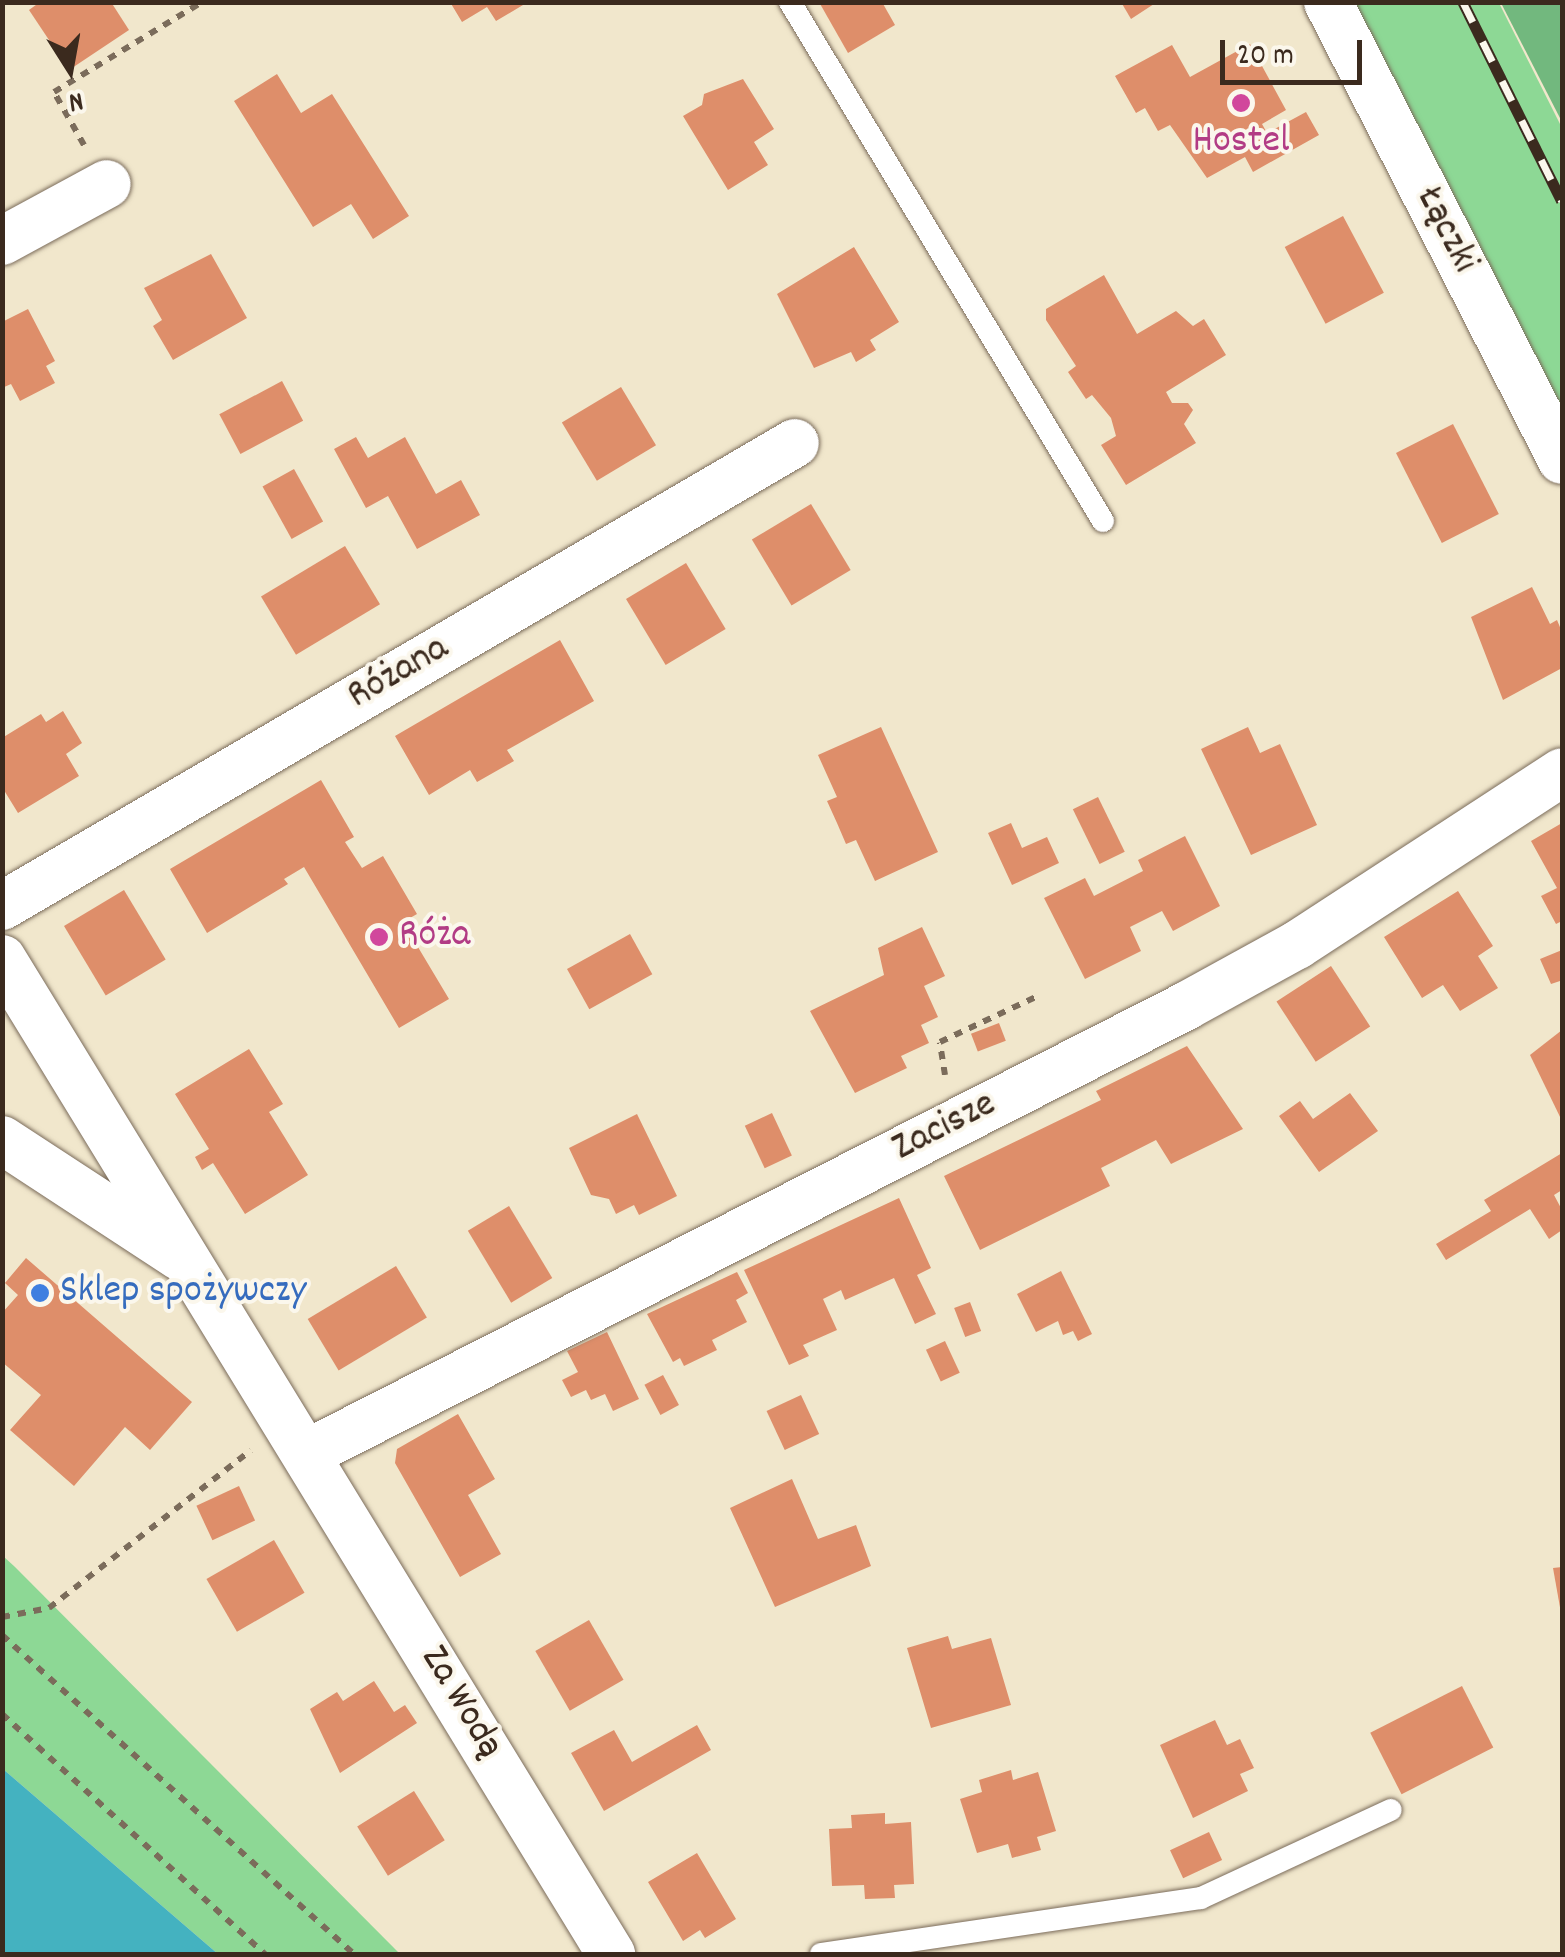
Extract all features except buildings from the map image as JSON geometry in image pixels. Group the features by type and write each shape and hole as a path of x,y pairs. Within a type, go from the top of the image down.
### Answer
{"street":[{"name":"Łączki","path":"1328,2 1562,460"},
{"path":"2,240 98,170"},
{"name":"Różana","path":"2,906 795,442"},
{"name":"Zacisze","path":"288,1445 1186,1006 1296,945 1562,772"},
{"path":"2,959 193,1265 288,1445"},
{"path":"2,1140 193,1265"},
{"name":"Za Wodą","path":"288,1445 611,1954"}],"lane":[{"path":"790,2 1103,521"},
{"path":"820,1954 1201,1898 1390,1810"}],"path":[{"path":"98,170 54,92 202,2"},
{"path":"948,1094 940,1042 1040,996"},
{"path":"2,1617 50,1608 288,1445"},
{"path":"2,1635 354,1954"},
{"path":"2,1714 266,1954"}],"green space":[{"path":"1334,3 1499,3 1562,128 1562,456"},
{"path":"1501,3 1562,3 1562,122"},
{"path":"3,1556 400,1954 218,1954 3,1769"}],"water":[{"path":"3,1769 218,1954 3,1954"}],"railway":[{"path":"1463,2 1562,201"}],"place":[{"name":"Hostel","path":"1241,103"},
{"name":"Róża","path":"379,937"},
{"name":"Sklep spożywczy","path":"40,1293"}]}
